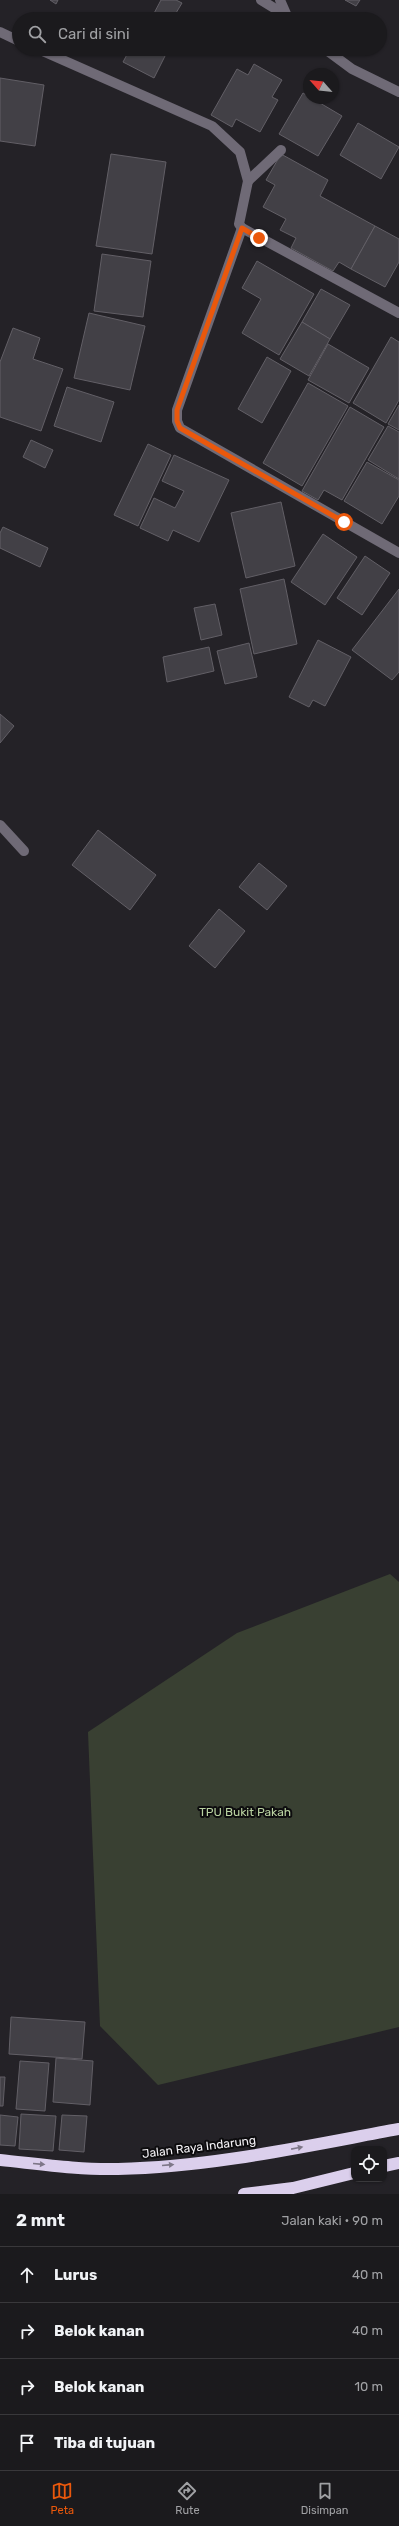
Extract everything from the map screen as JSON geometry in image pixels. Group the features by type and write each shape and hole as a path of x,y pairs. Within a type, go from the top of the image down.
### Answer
{"highway":[{"name":"Jalan Raya Indarung","path":"0,2160 117,2170 209,2161 290,2150 399,2129"},
{"path":"387,2165 399,2163"},
{"path":"244,2194 294,2191 351,2174"}],"street":[{"path":"262,0 280,12"},
{"path":"280,0 286,12"},
{"path":"0,32 12,38"},
{"path":"54,56 212,126 240,152 248,181 239,224 242,228 399,313"},
{"path":"334,56 352,69 399,92"},
{"path":"248,181 281,150"},
{"path":"242,228 177,410 177,421 180,428 399,553"},
{"path":"0,825 24,851"}],"green space":[{"name":"TPU Bukit Pakah","path":"390,1574 399,1582 399,2027 158,2085 100,2026 88,1732 237,1633"}],"building":[{"path":"50,0 58,0 56,4"},
{"path":"161,0 176,0 182,3 177,12 155,12"},
{"path":"345,0 360,0 356,6"},
{"path":"126,56 165,56 154,78 123,62"},
{"path":"254,64 282,80 272,97 278,100 260,132 236,119 232,127 211,115 237,69 248,75"},
{"path":"0,78 44,85 35,146 0,141"},
{"path":"303,93 303,104 322,104 342,116 318,156 279,134"},
{"path":"358,123 399,147 381,179 340,155"},
{"path":"111,154 166,162 152,254 96,246"},
{"path":"281,154 328,180 320,196 375,226 351,269 339,262 333,271 291,248 296,238 280,230 286,219 263,207 275,185 266,180"},
{"path":"375,226 399,239 399,262 385,287 351,269"},
{"path":"102,254 151,261 143,317 94,311"},
{"path":"257,261 314,294 279,355 242,333 261,299 242,288"},
{"path":"321,289 350,305 330,339 302,322"},
{"path":"89,313 145,326 130,390 74,378"},
{"path":"302,322 330,339 309,376 280,359"},
{"path":"13,328 40,338 33,359 63,369 41,431 0,417 0,362"},
{"path":"391,337 399,342 399,400 386,423 353,403"},
{"path":"328,344 369,368 349,403 308,380"},
{"path":"267,357 291,371 262,423 238,409"},
{"path":"308,383 348,406 302,486 263,463"},
{"path":"67,387 114,402 101,442 54,426"},
{"path":"399,405 399,430 388,424"},
{"path":"350,407 384,427 342,500 324,490 318,500 302,491"},
{"path":"388,426 399,432 399,479 368,460"},
{"path":"31,440 53,450 45,468 23,457"},
{"path":"148,444 171,455 138,526 114,515"},
{"path":"174,455 229,480 199,542 173,530 168,541 140,528 154,498 175,508 184,491 162,481"},
{"path":"367,462 399,480 399,496 382,524 344,501"},
{"path":"281,502 295,566 246,578 231,513"},
{"path":"3,527 48,548 40,567 0,548 0,533"},
{"path":"323,534 357,557 325,605 291,582"},
{"path":"365,556 390,573 362,615 337,598"},
{"path":"284,579 297,644 254,654 240,589"},
{"path":"399,589 399,672 392,680 352,650"},
{"path":"215,604 222,635 201,640 194,608"},
{"path":"318,640 351,657 325,706 313,700 309,707 289,697"},
{"path":"249,643 257,677 225,684 217,651"},
{"path":"209,647 214,671 167,682 163,657"},
{"path":"0,714 14,726 0,743"},
{"path":"98,830 156,875 130,910 72,865"},
{"path":"259,863 287,886 267,910 239,887"},
{"path":"219,909 245,931 215,968 189,946"},
{"path":"11,2017 85,2022 82,2059 9,2054"},
{"path":"56,2058 93,2061 90,2105 53,2102"},
{"path":"20,2061 49,2063 45,2111 16,2109"},
{"path":"0,2077 5,2077 3,2106 0,2106"},
{"path":"21,2114 56,2116 53,2151 19,2149"},
{"path":"0,2115 18,2117 15,2146 0,2145"},
{"path":"62,2115 87,2116 84,2152 59,2150"}],"route":[{"path":"259,238 242,228 190,371 177,410 177,421 180,428 344,522"}]}
